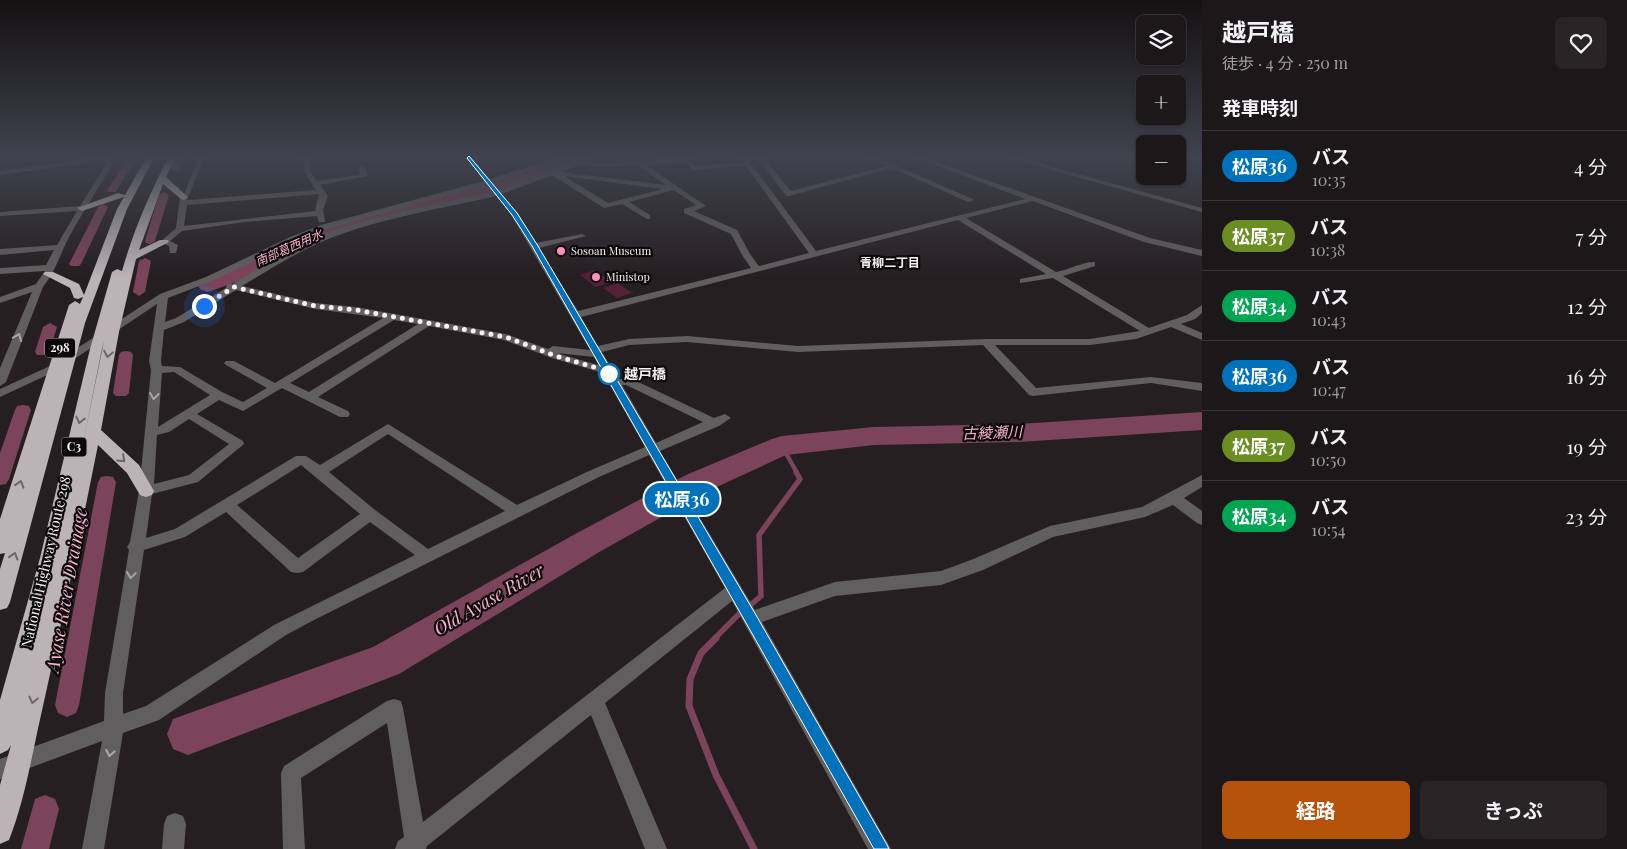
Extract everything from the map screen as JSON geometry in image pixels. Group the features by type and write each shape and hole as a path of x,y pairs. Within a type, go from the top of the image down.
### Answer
{"highway":[{"path":"82,208 113,198"},
{"name":"298","path":"0,547 54,368 78,296 94,253 120,198"},
{"name":"C3","path":"0,602 30,502 79,323 122,208 128,198"},
{"name":"C3","path":"0,742 49,558 105,314 144,198"},
{"name":"National Highway Route 298","path":"0,831 19,762 66,558 114,327 132,257 155,198"},
{"path":"132,257 164,242"},
{"path":"48,271 75,286 78,296"},
{"path":"93,432 133,470 146,491"}],"street":[{"path":"0,382 39,286 89,198"},
{"path":"180,230 184,200 225,198"},
{"path":"324,198 320,214 324,227"},
{"path":"0,393 54,368 163,296 209,280 293,239 324,227 452,198"},
{"path":"160,328 180,320 282,258 348,229 460,198"},
{"path":"502,198 515,214 535,246 614,382 751,619 880,849"},
{"path":"593,198 606,206 639,198"},
{"path":"689,198 702,206 687,212 734,232 746,255 757,269"},
{"path":"773,198 814,254"},
{"path":"965,198 971,200"},
{"path":"1029,198 1147,240 1202,253"},
{"path":"1157,198 1202,210"},
{"path":"575,315 1033,199"},
{"path":"623,202 647,217"},
{"path":"0,214 82,208"},
{"path":"164,242 180,230 245,220 320,214"},
{"path":"960,218 1148,332"},
{"path":"535,246 582,236"},
{"path":"164,242 174,245 173,251"},
{"path":"0,252 60,247"},
{"path":"1022,281 1072,272 1092,264"},
{"path":"0,271 48,271"},
{"path":"209,280 315,306 349,308 506,337 566,359 607,371"},
{"path":"0,300 39,286"},
{"path":"93,849 114,727 114,694 135,547 146,491 157,370 155,361 163,296"},
{"path":"538,348 596,352 629,342 687,339 798,350 986,342 1090,342 1136,336 1191,317 1202,308"},
{"path":"157,370 176,369 218,395 243,406 392,317"},
{"path":"310,397 427,323"},
{"path":"1172,324 1202,337"},
{"path":"986,342 1033,392 1152,380 1202,387"},
{"path":"230,363 277,385 310,397 344,414"},
{"path":"0,769 152,714 280,630 515,511 652,448 720,420 628,381 614,382"},
{"path":"151,433 165,429 218,395"},
{"path":"146,491 193,479 238,444 189,414"},
{"path":"320,472 388,428 515,511"},
{"path":"135,547 180,533 301,459 427,556"},
{"path":"751,619 835,589 941,578 977,565 1050,532 1145,512 1174,498 1202,480"},
{"path":"1174,498 1202,519"},
{"path":"227,504 296,567 370,514"},
{"path":"413,846 734,590"},
{"path":"594,700 654,848"},
{"path":"294,849 291,773 394,708 413,846"},
{"path":"173,849 175,824"}],"building":[{"path":"595,270 611,282 596,287 580,275"},
{"path":"618,283 632,293 617,298 603,288"}],"waterway":[{"name":"Ayase River Drainage","path":"150,241 163,198"},
{"name":"南部葛西用水","path":"208,286 232,277 315,235 396,211 451,198"},
{"name":"Ayase River Drainage","path":"75,264 103,207"},
{"name":"Ayase River Drainage","path":"139,292 145,261"},
{"name":"Ayase River Drainage","path":"42,352 50,327"},
{"name":"Ayase River Drainage","path":"121,393 126,355"},
{"name":"Ayase River Drainage","path":"0,479 23,410"},
{"name":"Old Ayase River","path":"188,734 385,661 589,542 697,483 782,446 874,436 1019,433 1202,421"},
{"path":"782,446 797,473"},
{"path":"748,607 761,596 759,535 800,479 796,472"},
{"name":"Ayase River Drainage","path":"67,705 107,482"},
{"path":"714,639 742,611"},
{"path":"716,638 701,653 690,679 689,706 716,775 754,849"},
{"name":"Ayase River Drainage","path":"35,849 45,809"}],"bus line":[{"name":"松原36","path":"502,198 515,214 535,246 751,619 880,849"}],"place":[{"name":"Sosoan Museum","path":"561,251"},
{"name":"Ministop","path":"596,277"},
{"name":"越戸橋","path":"609,374"}],"district":[{"name":"青柳二丁目","path":"890,263"}],"route":[{"path":"204,306 234,287 315,306 356,310 506,337 556,356 607,371 609,374"}],"water label":[{"name":"古綾瀬川","path":"992,433"}]}
